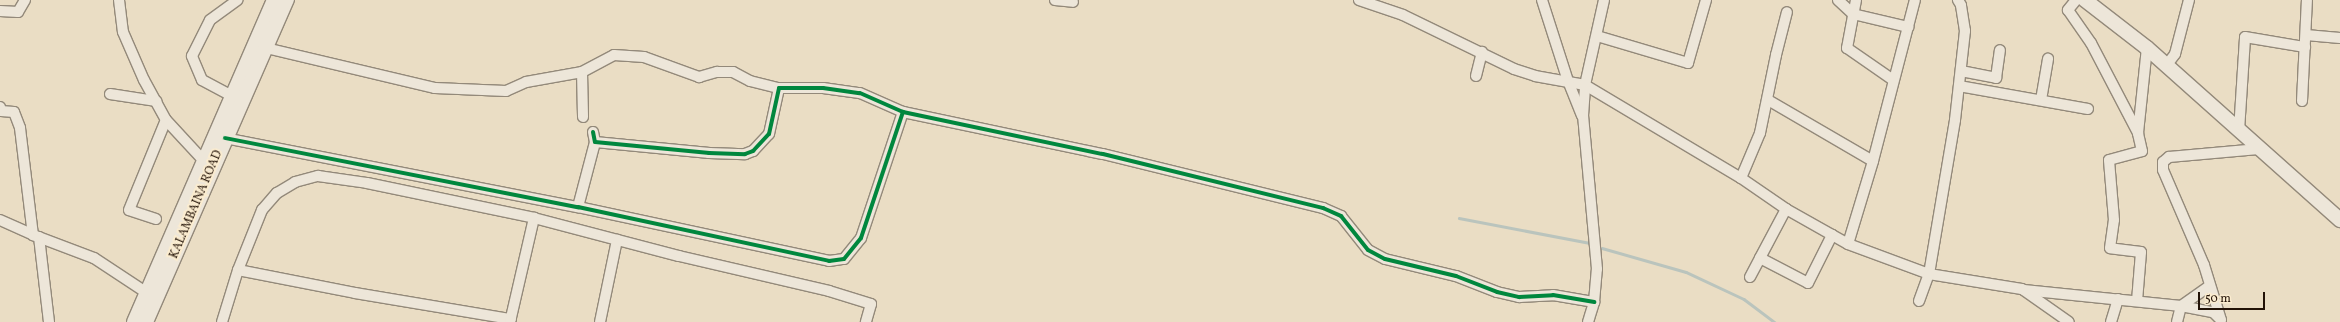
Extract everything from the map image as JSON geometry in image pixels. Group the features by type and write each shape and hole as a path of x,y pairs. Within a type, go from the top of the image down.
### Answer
{"main road":[{"name":"KALAMBAINA ROAD","path":"134,322 203,160 274,0"},
{"name":"KALAMBAINA ROAD","path":"146,322 225,138 287,0"},
{"path":"2085,0 2147,48 2340,220"}],"street":[{"path":"0,11 18,12 25,0"},
{"path":"119,0 123,32 156,101 166,120 203,160"},
{"path":"232,96 202,80 192,56 210,20 238,0"},
{"path":"1055,0 1073,2"},
{"path":"1359,0 1403,15 1482,52 1514,69 1535,76 1585,85 1741,178 1786,209 1848,244 1929,274 2022,289 2181,306 2213,312 2224,321"},
{"path":"1542,0 1568,81 1583,116"},
{"path":"1588,322 1594,302 1597,270 1583,116 1585,85 1604,0"},
{"path":"1597,36 1688,63 1706,0"},
{"path":"1838,0 1853,14 1908,27"},
{"path":"1856,0 1847,48 1893,80"},
{"path":"1848,244 1873,161 1915,0"},
{"path":"1920,301 1929,274 1961,71 1965,32 1961,5 1958,0"},
{"path":"2076,0 2068,10 2091,43 2138,133 2142,151 2109,160 2114,220 2110,248 2141,252 2137,301"},
{"path":"2166,66 2175,54 2189,0"},
{"path":"2302,101 2307,0"},
{"path":"1741,178 1760,133 1768,100 1776,55 1787,12"},
{"path":"2306,35 2340,38"},
{"path":"2239,131 2246,37 2305,46"},
{"path":"266,48 435,88 506,91 526,82 582,72 614,55 636,56 699,77 717,72 733,72 759,84 779,88 823,88 860,93 903,112 1103,154 1323,208 1341,216 1354,230 1361,243 1385,259 1456,276 1518,297 1553,295 1594,302"},
{"path":"2138,133 2147,48"},
{"path":"1961,71 1996,78 2000,50"},
{"path":"1476,76 1482,52"},
{"path":"2041,100 2048,59"},
{"path":"582,72 583,117"},
{"path":"1959,86 2088,109"},
{"path":"595,142 709,153 745,154 753,151 769,134 779,88"},
{"path":"110,94 156,101"},
{"path":"1768,100 1873,161"},
{"path":"0,110 14,112 20,128 49,322"},
{"path":"225,138 578,207 829,261 844,259 861,238 903,112"},
{"path":"156,219 129,210 166,120"},
{"path":"578,207 595,142 593,132"},
{"path":"2224,321 2210,286 2193,235 2163,170 2163,162 2169,157 2259,149"},
{"path":"222,322 238,270 262,210 277,193 295,182 318,176 367,183 534,218 617,240 828,291 871,304 866,322"},
{"path":"1750,276 1786,209"},
{"path":"238,270 510,321 534,218"},
{"path":"0,220 36,236 94,258 147,293"},
{"path":"1760,258 1808,283 1832,235"},
{"path":"600,322 617,240"},
{"path":"2176,322 2181,306 2210,286"},
{"path":"2022,289 2069,322"},
{"path":"2111,322 2118,299"}],"waterway":[{"path":"1459,218 1590,243"},
{"path":"1602,248 1686,272 1744,299 1774,322"}],"cycle path":[{"path":"593,132 595,142 709,153 745,154 753,151 769,134 779,88 823,88 860,93 903,112 1103,154 1323,208 1341,216 1368,250 1385,259 1456,276 1497,292 1519,297 1553,295 1594,302"},
{"path":"225,138 578,207 829,261 844,259 861,238 903,112"}]}
